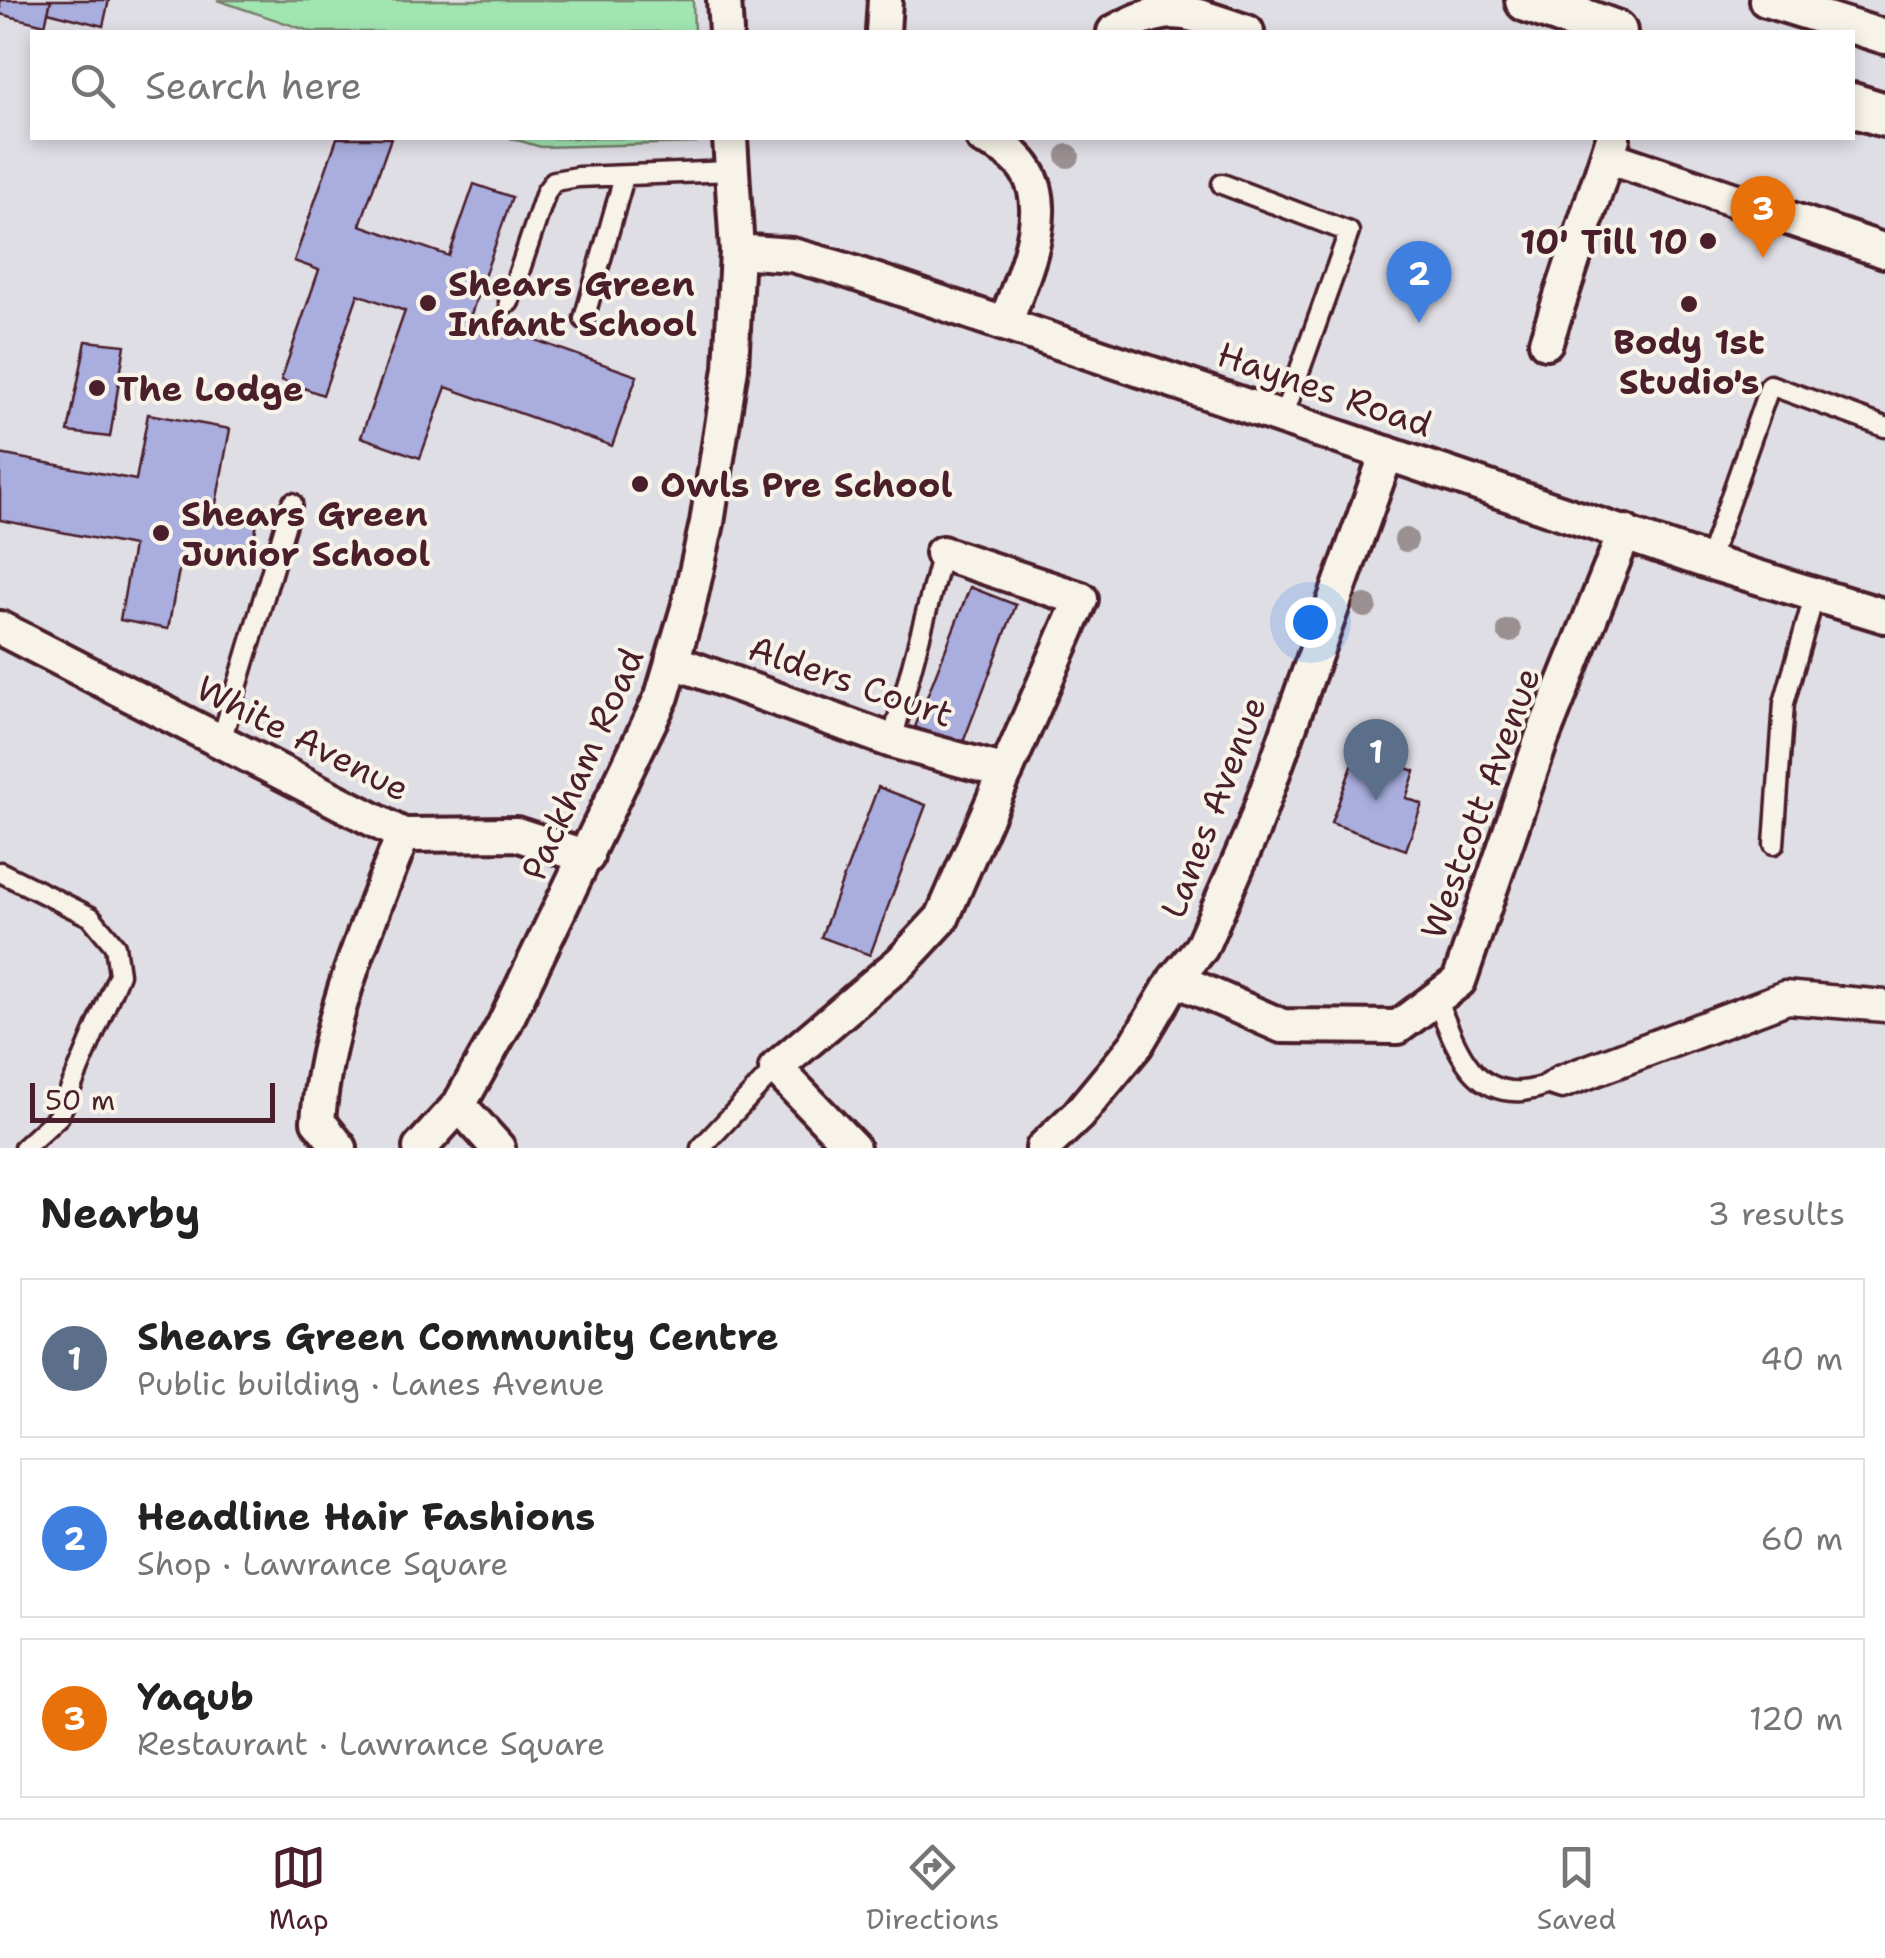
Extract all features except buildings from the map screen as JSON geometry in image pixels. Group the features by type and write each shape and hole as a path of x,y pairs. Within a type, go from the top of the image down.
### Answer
{"street":[{"path":"724,0 726,30"},
{"path":"883,30 885,0"},
{"path":"1527,0 1609,30"},
{"path":"1766,0 1885,36"},
{"path":"1118,30 1141,17 1167,10 1195,14 1241,30"},
{"path":"1855,107 1885,115"},
{"name":"Packham Road","path":"420,1148 459,1105 504,1025 662,696 688,608 713,492 734,350 737,250 730,140"},
{"path":"991,140 1020,160 1038,197 1039,211 1028,257 1005,324"},
{"path":"1546,342 1611,147 1885,251"},
{"name":"Haynes Road","path":"737,250 772,252 820,262 1708,562 1885,616"},
{"name":"Lanes Avenue","path":"1043,1148 1078,1115 1136,1045 1175,979 1201,948 1241,861 1387,453"},
{"name":"Westcott Avenue","path":"1175,979 1282,1026 1398,1026 1459,980 1542,738 1626,532"},
{"path":"854,1148 776,1068 902,962 942,918 1082,599 942,553"},
{"name":"White Avenue","path":"0,628 403,835 516,834 587,857"},
{"name":"Alders Court","path":"672,661 892,741 1006,772"},
{"path":"340,1148 318,1120 322,1072 347,976 403,835"},
{"path":"459,1105 498,1148"}],"lane":[{"path":"509,302 552,183 578,177 731,171"},
{"path":"584,318 624,177"},
{"path":"1222,184 1349,232 1283,417"},
{"path":"1708,562 1770,385 1885,427"},
{"path":"221,740 292,503"},
{"path":"892,741 942,553"},
{"path":"1774,844 1784,702 1814,597"},
{"path":"0,872 92,918 115,946 119,974 59,1116 24,1148"},
{"path":"1549,1085 1558,1076 1784,991 1885,1000"},
{"path":"1436,999 1464,1060 1482,1082 1515,1091 1549,1085 1562,1089 1788,1004 1885,1012"},
{"path":"702,1148 776,1068"}],"green space":[{"path":"217,0 693,0 694,30 306,30"},
{"path":"517,140 696,143 541,147"}],"place":[{"name":"10' Till 10","path":"1708,241"},
{"name":"Yaqub","path":"1763,258"},
{"name":"Shears Green Infant School","path":"428,303"},
{"name":"Body 1st Studio's","path":"1689,304"},
{"name":"Headline Hair Fashions","path":"1419,323"},
{"name":"The Lodge","path":"97,388"},
{"name":"Owls Pre School","path":"640,484"},
{"name":"Shears Green Junior School","path":"161,533"},
{"name":"Shears Green Community Centre","path":"1376,801"}]}
